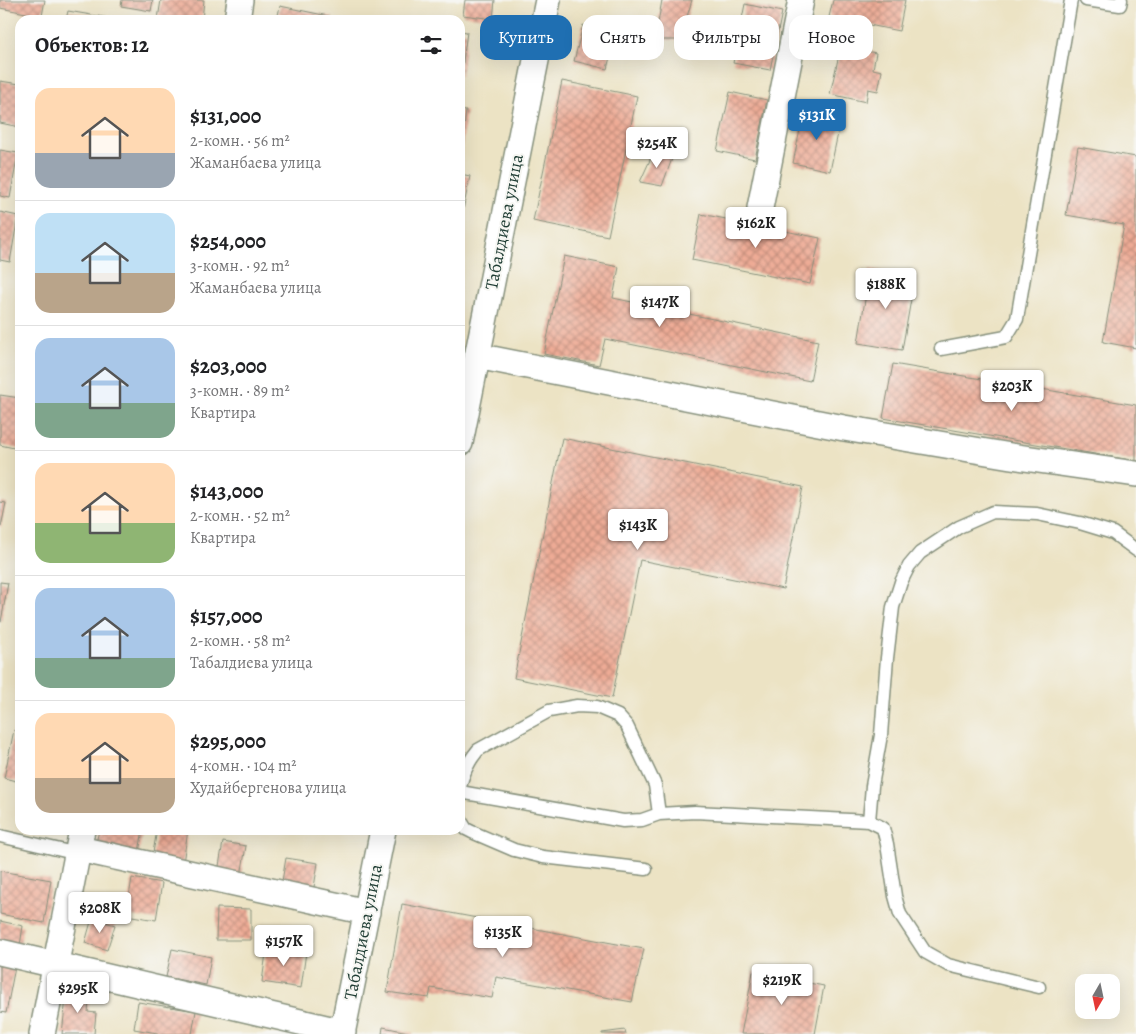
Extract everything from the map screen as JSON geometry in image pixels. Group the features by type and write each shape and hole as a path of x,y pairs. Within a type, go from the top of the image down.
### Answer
{"street":[{"path":"238,15 240,0"},
{"name":"Табалдиева улица","path":"465,414 548,0"},
{"path":"760,208 801,0"},
{"path":"477,356 844,428 1011,456 1136,474"},
{"name":"Табалдиева улица","path":"342,1033 382,835"},
{"path":"42,1034 80,844 367,912"},
{"path":"0,952 342,1033"}],"lane":[{"path":"941,349 1006,337 1017,319 1071,0"},
{"path":"1086,0 1120,5 1121,0"},
{"path":"869,821 872,786 881,735 893,607 901,582 909,566 920,553 959,527 993,512 1037,514 1080,523 1113,533 1136,550"},
{"path":"465,769 469,760 478,750 549,711 577,706 597,707 618,716 627,726 655,785 659,814"},
{"path":"465,793 623,821 642,820 659,814 695,812 869,821 883,828 900,914 925,952 948,965 1039,987"},
{"path":"465,827 514,850 543,857 646,869"},
{"path":"0,836 80,844"}],"building":[{"path":"0,0 45,0 42,15 0,8"},
{"path":"122,0 153,0 151,11 121,6"},
{"path":"161,0 204,0 202,15 159,15"},
{"path":"465,0 495,0 493,15 480,15 480,17 463,15"},
{"path":"662,0 692,0 688,15 674,15 674,40 664,40 664,15 659,15"},
{"path":"833,0 905,0 899,31 873,26 873,15 829,15"},
{"path":"745,4 782,12 779,26 779,15 743,15"},
{"path":"280,6 323,15 278,15"},
{"path":"68,11 91,15 67,15"},
{"path":"582,29 582,60 609,60 607,69 574,61"},
{"path":"873,52 876,53 873,69 882,71 878,91 868,89 866,102 830,94 838,60 873,60"},
{"path":"734,60 772,60 770,70 733,63"},
{"path":"0,81 15,83 15,126 0,123"},
{"path":"562,81 637,96 608,236 533,221"},
{"path":"730,92 767,100 755,159 717,151"},
{"path":"804,111 841,119 830,171 793,163"},
{"path":"1078,147 1136,157 1136,348 1103,342 1124,225 1066,215"},
{"path":"655,149 673,156 662,186 640,182"},
{"path":"0,150 15,152 15,170 10,198 0,196"},
{"path":"465,175 470,176 465,200"},
{"path":"0,212 15,215 15,233 10,262 0,260"},
{"path":"701,214 820,238 810,284 692,260"},
{"path":"564,256 619,267 613,298 818,341 810,381 605,339 599,365 544,354"},
{"path":"870,269 915,277 902,350 858,343"},
{"path":"893,364 1136,405 1136,461 883,418"},
{"path":"0,395 15,397 15,448 0,445"},
{"path":"562,438 803,487 783,589 640,560 612,698 514,678"},
{"path":"0,502 6,503 1,527 0,527"},
{"path":"0,582 8,583 1,622 0,622"},
{"path":"14,730 15,781 4,778"},
{"path":"98,835 142,835 138,857 95,848"},
{"path":"156,835 187,835 183,863 152,858"},
{"path":"223,842 246,846 241,876 218,872"},
{"path":"286,858 318,863 313,893 281,887"},
{"path":"0,871 51,880 44,923 0,914"},
{"path":"132,878 162,883 156,920 126,915"},
{"path":"402,904 644,949 632,1002 496,977 492,998 431,988 429,998 387,992"},
{"path":"217,908 251,909 251,940 216,940"},
{"path":"92,918 115,925 107,950 85,943"},
{"path":"0,921 23,926 19,952 0,947"},
{"path":"267,946 306,952 301,988 262,982"},
{"path":"172,949 211,957 206,985 166,977"},
{"path":"0,959 16,962 6,1013 0,1012"},
{"path":"753,972 824,986 815,1034 741,1034"},
{"path":"67,989 90,991 88,1012 96,1013 94,1034 62,1034"},
{"path":"138,1002 196,1011 192,1034 163,1034 134,1029"},
{"path":"383,1027 413,1033 413,1034 382,1034"},
{"path":"625,1030 626,1034 602,1034 602,1033"}]}
